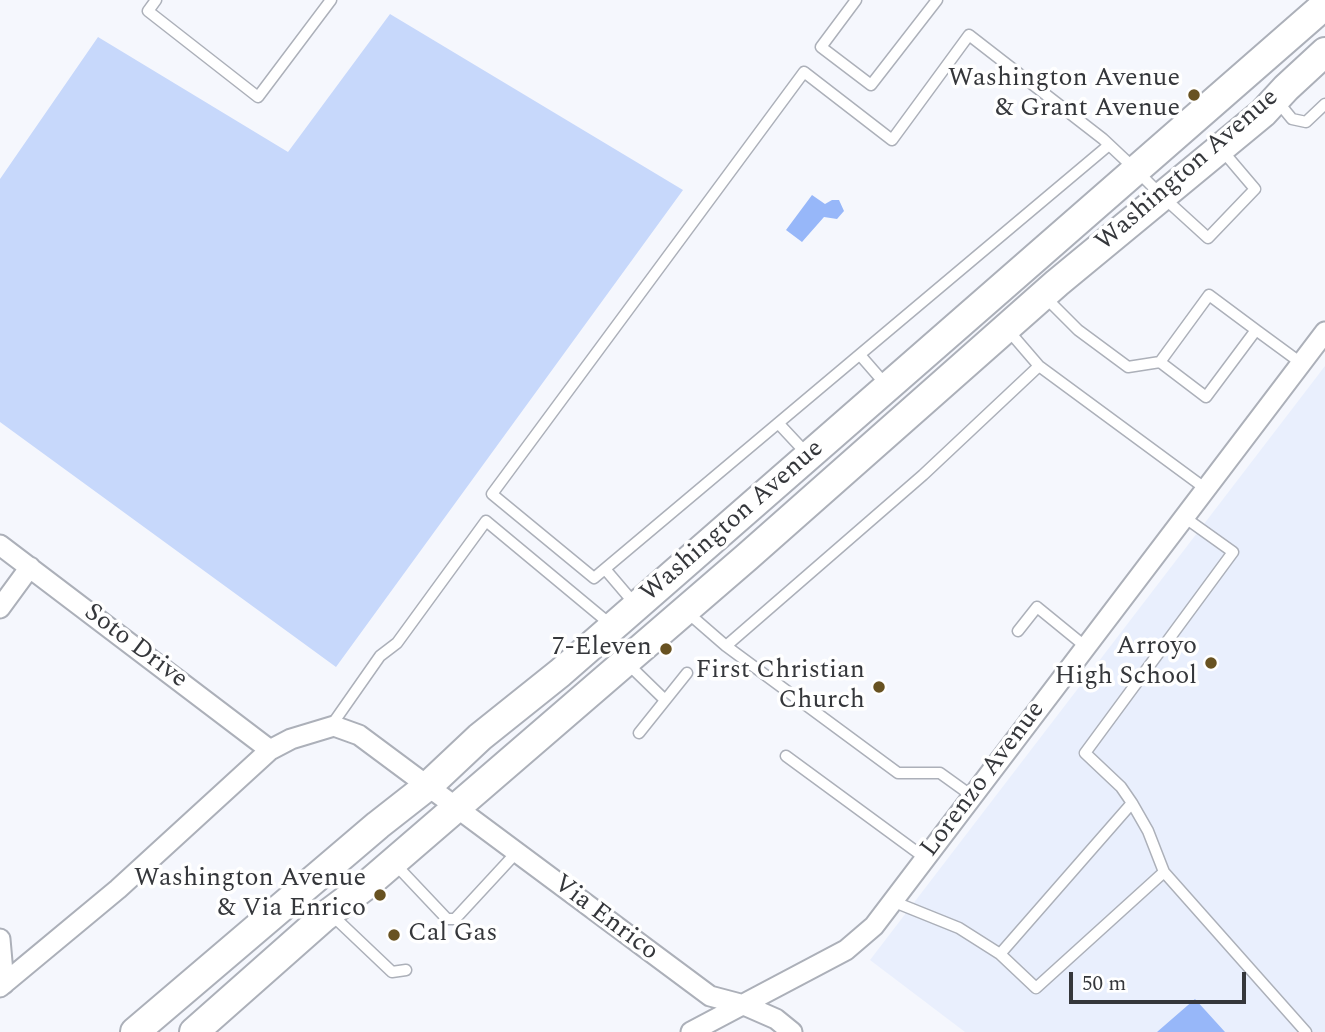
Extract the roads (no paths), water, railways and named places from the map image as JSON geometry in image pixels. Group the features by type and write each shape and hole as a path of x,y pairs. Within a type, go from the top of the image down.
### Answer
{"main road":[{"name":"Washington Avenue","path":"135,1032 378,825 429,785 480,737 560,673 1136,171 1315,8"},
{"name":"Washington Avenue","path":"194,1032 685,610 1044,295 1263,113 1325,52"}],"street":[{"name":"Lorenzo Avenue","path":"691,1032 846,950 874,926 1325,332"},
{"name":"Soto Drive","path":"0,545 270,750"},
{"path":"0,608 30,567"},
{"path":"2,985 118,889 270,750 291,738 331,727"},
{"name":"Via Enrico","path":"331,727 359,735 710,996 744,1005 776,1018 792,1032"},
{"path":"0,939 2,985"}],"lane":[{"path":"156,0 148,11 258,97 331,0"},
{"path":"856,0 821,47 871,85 937,0"},
{"path":"1109,145 594,578 492,494 804,72 892,141 969,35 1109,145 1208,237 1255,189 1221,148"},
{"path":"1275,99 1292,119 1306,122 1325,104"},
{"path":"1044,295 1078,330 1129,366 1160,362 1206,397 1256,330"},
{"path":"1160,362 1209,295 1301,363"},
{"path":"1007,328 1038,366 1206,489"},
{"path":"860,355 887,386"},
{"path":"726,646 923,475 1038,366"},
{"path":"779,424 808,456"},
{"path":"1184,517 1233,552 1085,753 1121,787 1132,803 1148,831 1164,872 1306,1032"},
{"path":"331,727 380,656 397,643 486,521 613,626"},
{"path":"605,569 637,606"},
{"path":"1018,631 1037,607 1086,647"},
{"path":"685,610 726,646 898,774 940,773 972,796"},
{"path":"625,661 665,700"},
{"path":"639,733 687,673"},
{"path":"786,756 925,858"},
{"path":"1000,954 1132,803"},
{"path":"393,862 447,919 455,919 516,853"},
{"path":"892,901 959,928 1000,954 1036,988 1164,872"},
{"path":"330,913 392,972 406,970"}],"water":[{"path":"812,195 825,204 839,200 844,211 837,219 824,217 802,242 786,230"},
{"path":"1195,999 1225,1032 1157,1032"}],"place":[{"name":"Washington Avenue & Grant Avenue","path":"1194,95"},
{"name":"7-Eleven","path":"666,649"},
{"name":"Arroyo High School","path":"1211,663"},
{"name":"First Christian Church","path":"879,687"},
{"name":"Washington Avenue & Via Enrico","path":"380,895"},
{"name":"Cal Gas","path":"394,935"}]}
